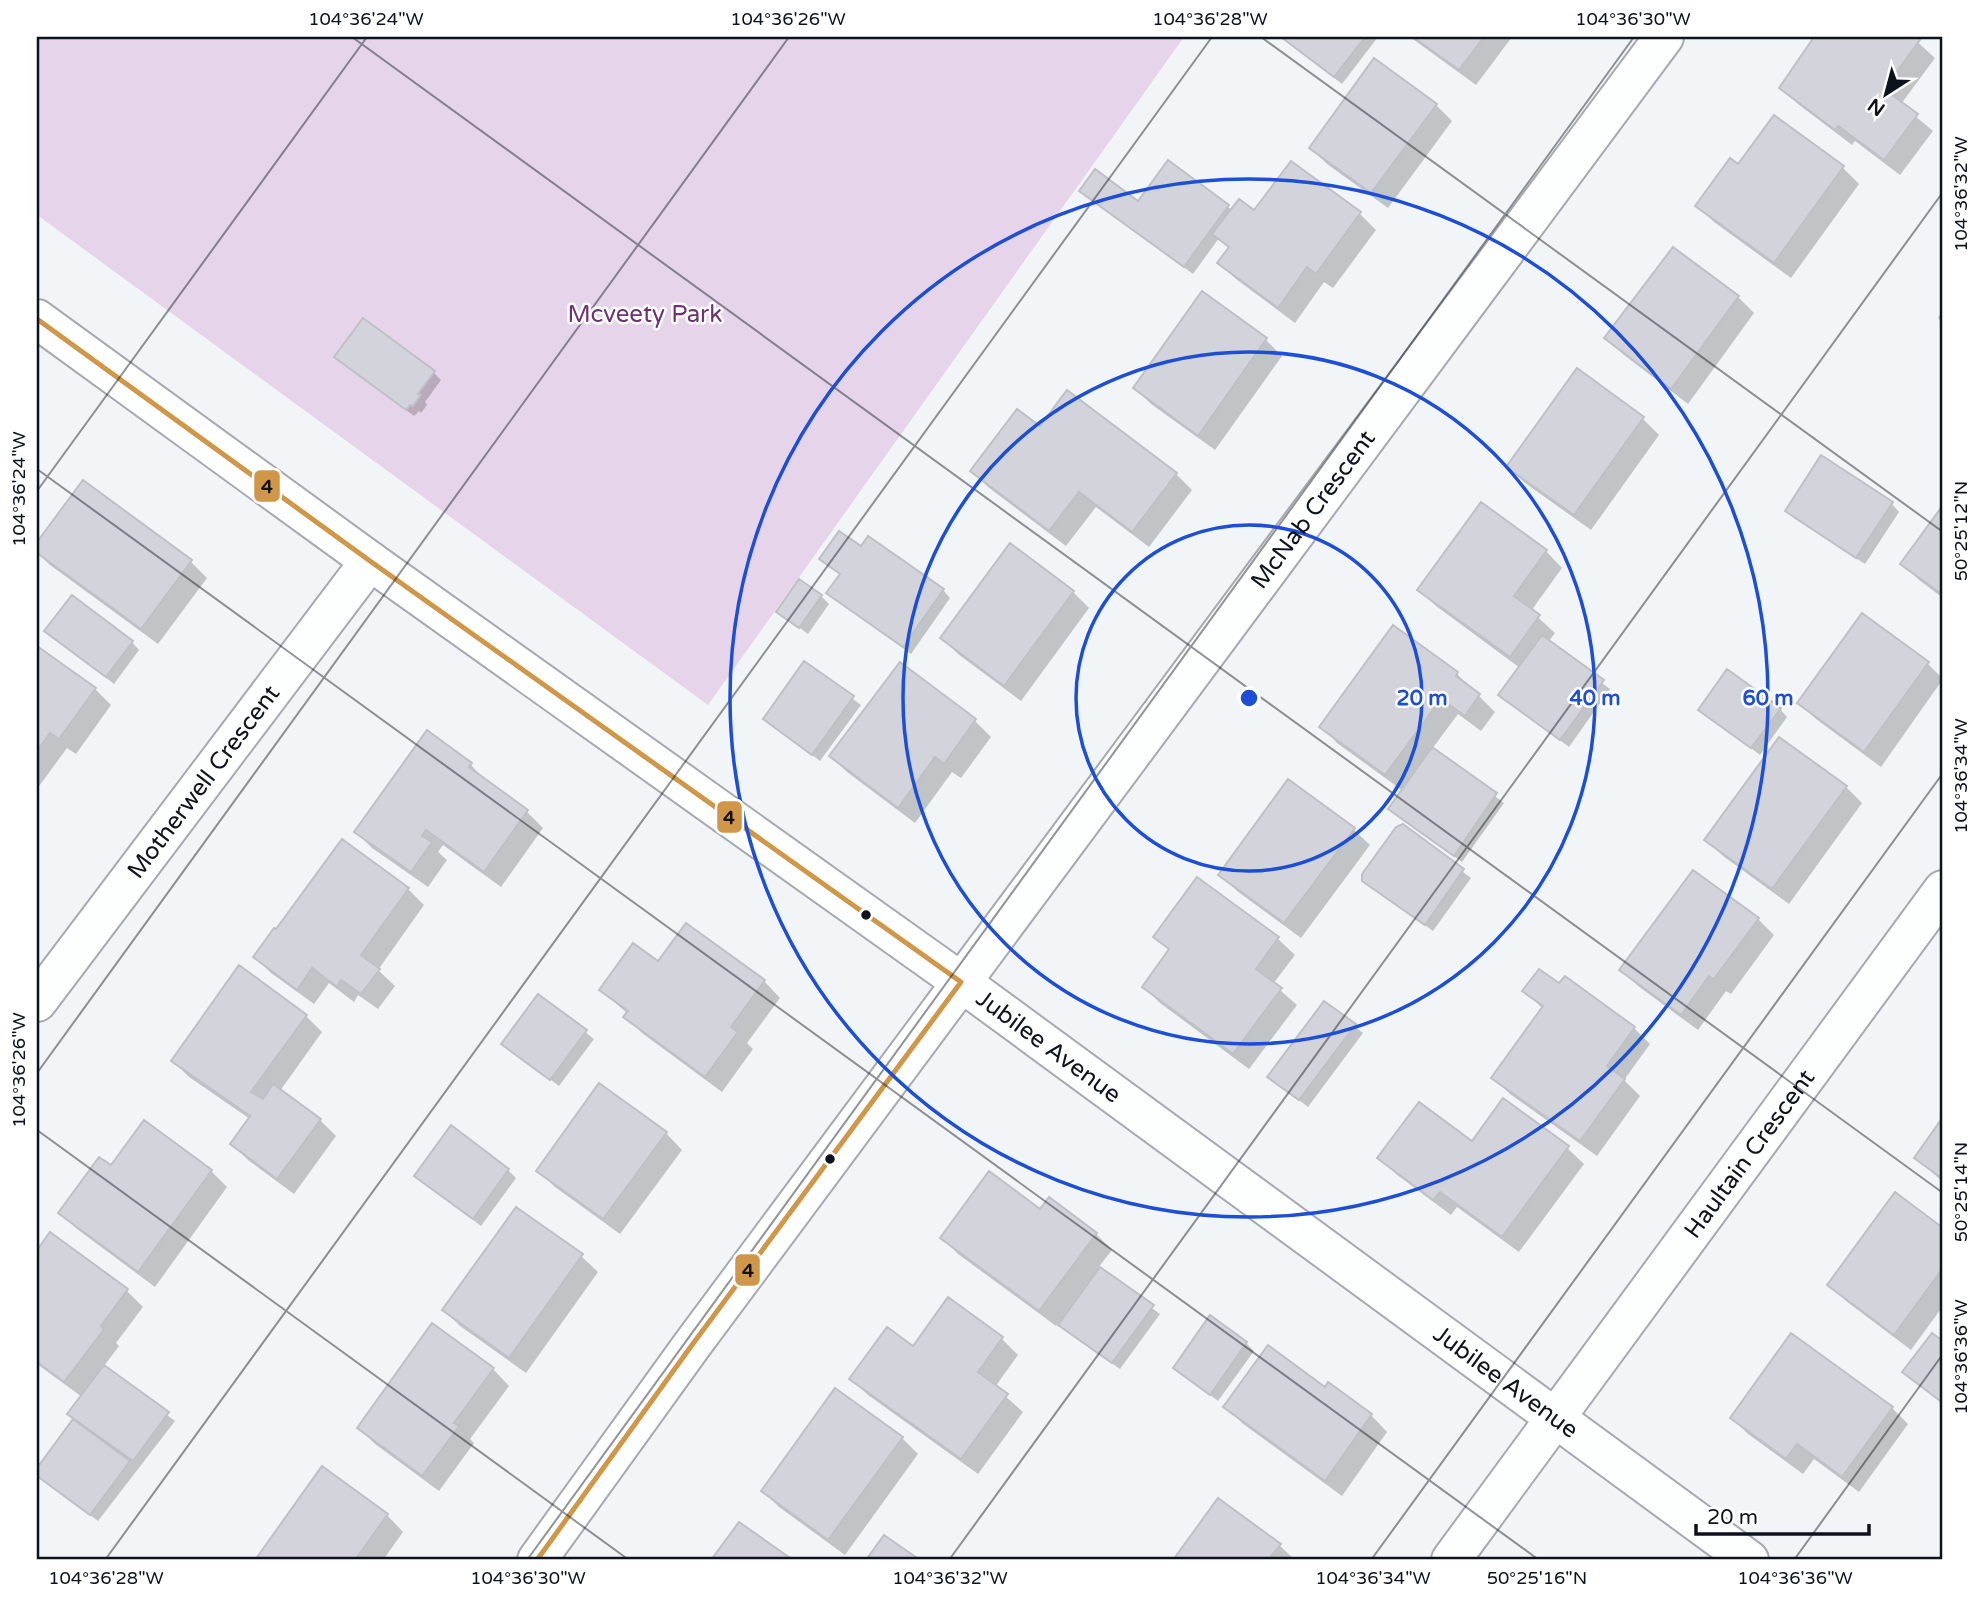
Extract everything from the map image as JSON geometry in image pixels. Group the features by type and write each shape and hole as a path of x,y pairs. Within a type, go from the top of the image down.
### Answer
{"street":[{"name":"McNab Crescent","path":"537,1560 692,1345 1664,37"},
{"name":"Jubilee Avenue","path":"37,319 370,561 961,982 1749,1560"},
{"name":"Motherwell Crescent","path":"37,1002 370,561"},
{"name":"Haultain Crescent","path":"1451,1560 1943,890"}],"green space":[{"name":"Mcveety Park","path":"37,37 1184,37 708,705 37,215"}],"building":[{"path":"1281,37 1365,37 1334,77"},
{"path":"1413,37 1484,37 1459,70"},
{"path":"1814,37 1915,37 1920,40 1884,89 1918,114 1884,160 1838,126 1835,130 1779,88"},
{"path":"1374,58 1437,104 1371,193 1309,148"},
{"path":"1774,115 1844,166 1774,263 1695,206 1730,158 1738,164"},
{"path":"1168,160 1229,205 1184,267 1079,191 1095,169 1138,201"},
{"path":"1291,161 1361,212 1316,274 1307,267 1278,308 1217,263 1229,247 1212,234 1239,199 1254,210"},
{"path":"1673,247 1739,296 1671,389 1604,338"},
{"path":"1202,291 1267,338 1198,436 1133,388"},
{"path":"363,318 435,371 418,394 421,395 413,406 410,405 406,410 334,357"},
{"path":"1577,368 1644,417 1574,515 1506,467"},
{"path":"1067,390 1177,473 1132,532 1079,492 1049,531 970,471 1017,409 1040,426"},
{"path":"1821,455 1893,502 1856,558 1785,511"},
{"path":"83,480 192,560 141,629 37,553 37,542"},
{"path":"1481,502 1547,550 1514,596 1540,615 1510,657 1417,590"},
{"path":"1943,505 1943,595 1900,564"},
{"path":"839,531 861,546 868,536 944,589 903,647 826,593 840,574 819,559"},
{"path":"1010,543 1074,591 1004,686 940,638"},
{"path":"799,579 822,595 799,628 776,612"},
{"path":"72,595 133,641 106,677 44,631"},
{"path":"1862,613 1929,662 1864,752 1797,703"},
{"path":"1393,625 1458,672 1456,676 1480,694 1465,716 1441,699 1385,775 1319,727"},
{"path":"1542,635 1604,680 1560,740 1498,695"},
{"path":"37,646 96,688 59,739 50,733 37,751"},
{"path":"804,661 854,696 812,755 763,719"},
{"path":"900,662 976,719 944,764 935,757 898,808 829,756"},
{"path":"1727,669 1781,708 1751,748 1698,710"},
{"path":"427,730 472,763 469,767 528,810 484,872 426,830 422,836 432,842 411,872 354,832"},
{"path":"1779,737 1847,786 1772,889 1704,840"},
{"path":"1432,747 1497,793 1454,856 1388,809"},
{"path":"1288,779 1355,828 1284,923 1218,875"},
{"path":"1403,824 1464,869 1425,925 1362,881 1362,874 1396,827"},
{"path":"342,839 409,888 361,955 380,969 361,994 341,980 337,987 312,968 297,990 253,957"},
{"path":"1693,870 1759,918 1714,979 1709,976 1681,1015 1619,970"},
{"path":"1197,877 1279,937 1256,969 1282,988 1233,1054 1142,987 1169,949 1153,937"},
{"path":"686,923 765,980 731,1027 738,1032 705,1077 623,1017 628,1011 599,990 633,943 658,961"},
{"path":"239,965 307,1015 251,1092 263,1099 273,1084 321,1119 277,1179 230,1144 250,1116 171,1061"},
{"path":"1539,969 1559,983 1565,976 1635,1027 1607,1066 1625,1079 1580,1141 1491,1078 1543,1006 1522,991"},
{"path":"538,994 587,1030 550,1080 501,1044"},
{"path":"1324,1001 1356,1024 1299,1100 1267,1077"},
{"path":"599,1083 667,1132 603,1219 536,1171"},
{"path":"1503,1098 1569,1146 1502,1237 1440,1192 1433,1200 1377,1158 1419,1102 1472,1141"},
{"path":"1943,1117 1943,1179 1914,1158"},
{"path":"144,1120 212,1170 138,1272 58,1213 99,1157 111,1165"},
{"path":"451,1125 509,1169 473,1219 414,1176"},
{"path":"989,1171 1040,1209 1049,1197 1097,1233 1039,1311 940,1238"},
{"path":"1895,1192 1943,1228 1943,1268 1894,1335 1827,1285"},
{"path":"516,1207 583,1254 509,1358 442,1310"},
{"path":"50,1232 128,1289 101,1326 104,1329 64,1382 37,1362 37,1250"},
{"path":"1100,1267 1154,1305 1112,1363 1058,1325"},
{"path":"948,1297 1003,1337 978,1372 1008,1394 961,1459 849,1379 887,1327 913,1346"},
{"path":"1210,1315 1247,1342 1210,1395 1173,1368"},
{"path":"432,1323 494,1368 454,1423 459,1426 422,1476 357,1428"},
{"path":"1791,1333 1893,1407 1842,1477 1797,1444 1786,1459 1730,1418"},
{"path":"1932,1333 1943,1341 1943,1403 1902,1372"},
{"path":"1268,1345 1325,1387 1328,1382 1372,1414 1325,1481 1223,1407"},
{"path":"104,1365 169,1412 133,1461 67,1414"},
{"path":"835,1388 903,1437 828,1540 761,1491"},
{"path":"73,1419 130,1461 90,1515 37,1476 37,1468"},
{"path":"322,1466 388,1514 355,1560 255,1560"},
{"path":"1218,1498 1281,1544 1268,1560 1173,1560"},
{"path":"739,1522 793,1560 711,1560"},
{"path":"884,1535 920,1560 866,1560"}],"transit line":[{"name":"4","path":"37,319 370,561 961,982"},
{"name":"4","path":"537,1560 692,1345 961,982"}]}
